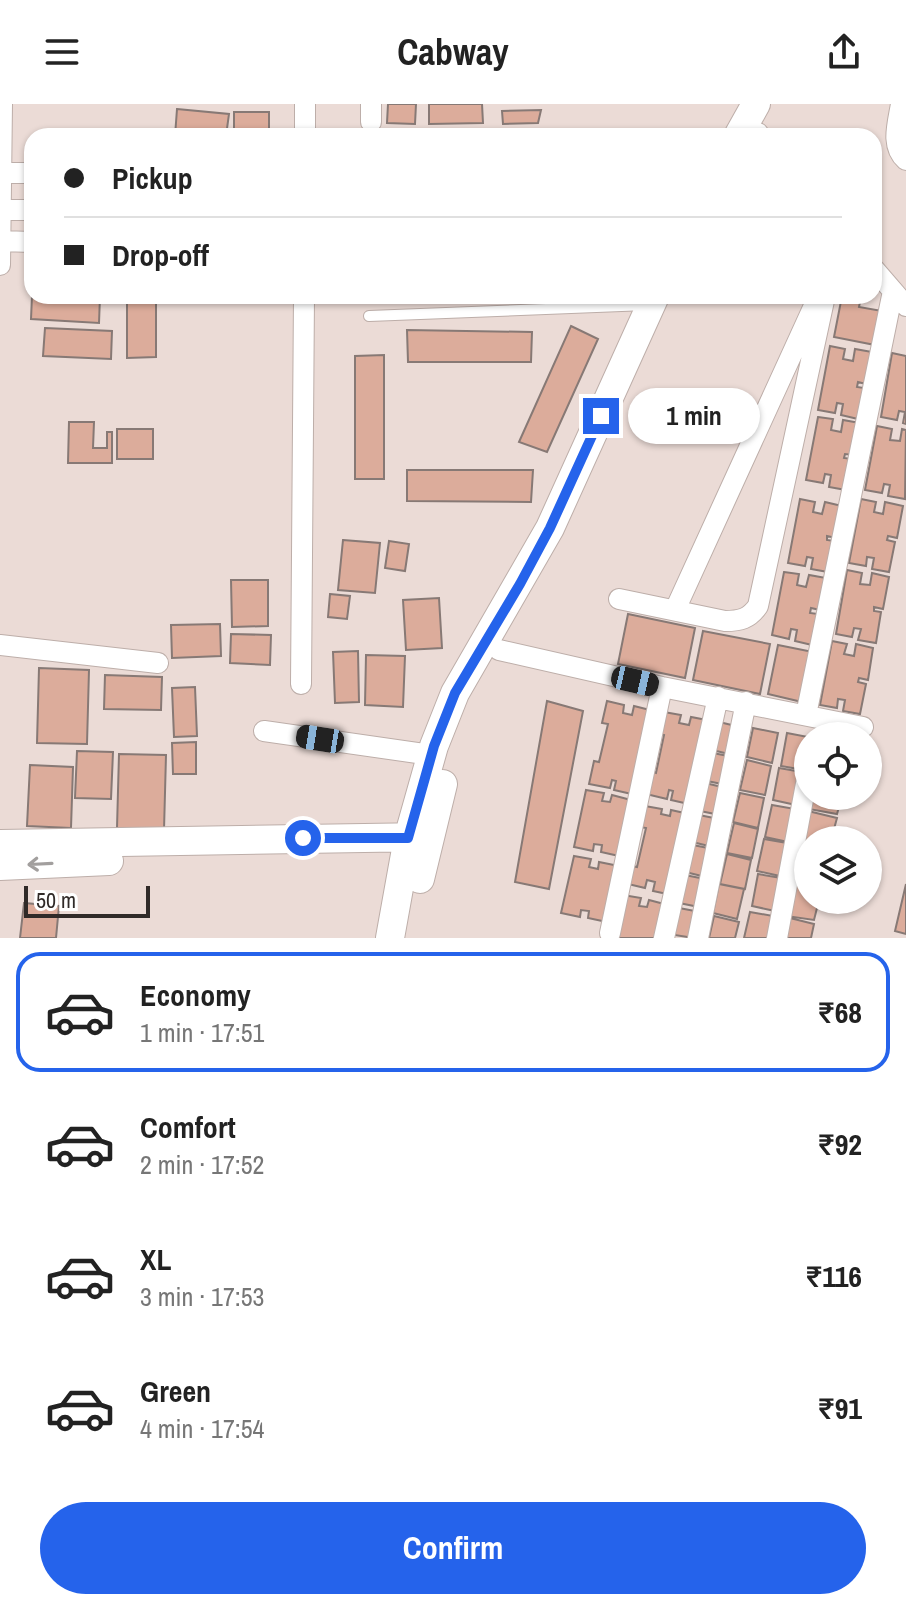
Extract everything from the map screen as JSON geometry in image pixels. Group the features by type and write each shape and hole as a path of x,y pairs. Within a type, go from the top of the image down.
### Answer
{"main road":[{"path":"754,128 756,104"},
{"path":"758,128 775,104"},
{"path":"390,938 417,844 471,700 565,536 658,304"},
{"path":"408,938 417,844 431,755 455,693 550,528 658,304"},
{"path":"0,844 367,837 417,844"},
{"path":"0,866 417,844"}],"street":[{"path":"0,265 2,104"},
{"path":"305,104 305,128"},
{"path":"901,104 896,136 899,154 906,160"},
{"path":"1,168 24,172"},
{"path":"1,210 24,210"},
{"path":"0,241 24,242"},
{"path":"813,722 900,299 882,278"},
{"path":"301,684 304,304"},
{"path":"675,610 818,304"},
{"path":"619,599 738,621 751,616 758,606 820,304"},
{"path":"0,645 158,663"},
{"path":"499,650 662,687 746,702 810,722"},
{"path":"610,933 662,687"},
{"path":"664,938 718,697"},
{"path":"698,938 746,702"},
{"path":"264,731 431,755"},
{"path":"777,938 801,810"}],"lane":[{"path":"369,316 574,304"}],"building":[{"path":"388,104 416,104 415,124 387,123"},
{"path":"429,104 482,104 483,123 429,124"},
{"path":"177,109 229,114 227,128 176,128"},
{"path":"541,110 538,123 503,124 502,111"},
{"path":"234,112 269,112 269,128 234,128"},
{"path":"32,304 100,304 99,323 31,319"},
{"path":"127,304 156,304 156,357 127,358"},
{"path":"840,304 860,304 859,307 882,311 875,345 834,337"},
{"path":"571,326 598,339 547,452 519,442"},
{"path":"45,328 112,331 111,359 43,356"},
{"path":"407,330 532,332 531,362 408,362"},
{"path":"830,346 845,349 843,359 853,361 855,349 872,352 866,384 858,382 857,387 864,388 858,419 841,415 843,404 837,403 835,413 818,410"},
{"path":"892,353 906,356 906,424 903,423 905,412 899,411 897,420 881,417"},
{"path":"384,355 384,479 355,479 355,356"},
{"path":"818,417 833,419 831,430 841,432 843,420 860,423 854,455 845,454 844,458 852,459 846,490 829,487 831,475 825,474 823,483 806,480"},
{"path":"69,422 94,422 93,448 107,448 107,432 112,432 112,463 68,463"},
{"path":"877,426 892,429 890,440 900,441 902,429 906,430 905,499 888,496 890,485 884,484 882,493 865,490"},
{"path":"117,429 153,429 153,459 117,459"},
{"path":"407,470 533,470 531,502 407,501"},
{"path":"800,499 815,502 813,512 822,514 825,502 842,506 836,538 827,536 827,540 834,541 828,572 811,569 813,558 807,557 805,566 788,563"},
{"path":"861,499 876,502 874,512 883,514 885,502 903,506 897,538 888,536 887,540 895,542 889,572 872,569 874,558 867,557 866,566 849,563"},
{"path":"343,540 380,543 375,593 338,590"},
{"path":"389,541 409,544 405,571 385,568"},
{"path":"847,570 862,573 860,584 870,585 872,573 889,577 883,609 874,607 874,611 881,612 876,643 858,640 861,629 854,628 852,637 836,634"},
{"path":"784,572 799,574 797,585 806,587 809,575 826,578 820,610 811,608 810,613 818,614 812,645 795,641 797,630 791,629 789,639 772,635"},
{"path":"231,580 268,580 268,626 232,627"},
{"path":"330,594 350,596 347,619 328,617"},
{"path":"439,598 442,648 406,650 403,600"},
{"path":"628,614 695,628 685,678 618,664"},
{"path":"220,624 221,656 172,658 171,625"},
{"path":"703,631 770,644 760,694 693,680"},
{"path":"231,634 271,635 270,665 230,663"},
{"path":"832,641 847,644 844,654 854,656 856,644 873,648 868,680 859,678 858,682 866,684 860,714 843,711 845,700 838,699 837,708 820,705"},
{"path":"778,645 813,652 802,702 768,694"},
{"path":"358,651 359,702 335,703 333,652"},
{"path":"366,655 405,656 403,707 365,705"},
{"path":"39,668 89,670 87,744 37,743"},
{"path":"105,675 162,677 161,710 104,709"},
{"path":"195,687 197,736 174,737 172,688"},
{"path":"547,701 583,711 549,889 515,882"},
{"path":"607,701 624,705 623,713 632,715 634,706 650,710 636,795 614,790 616,781 612,780 610,788 589,784 594,761 599,762 608,724 602,723"},
{"path":"664,712 681,715 679,723 689,725 691,717 707,720 693,805 671,800 673,791 669,790 667,799 646,794 651,771 656,773 664,735 659,734"},
{"path":"715,721 740,727 733,755 708,749"},
{"path":"753,728 778,733 772,763 747,757"},
{"path":"787,733 794,734 794,768 781,766"},
{"path":"196,742 196,774 173,774 172,743"},
{"path":"77,751 113,752 111,799 75,798"},
{"path":"708,752 733,757 727,785 702,780"},
{"path":"119,754 166,755 164,830 117,828"},
{"path":"747,760 771,766 765,795 740,790"},
{"path":"30,765 73,767 71,828 27,826"},
{"path":"779,768 794,771 794,805 773,800"},
{"path":"701,782 726,788 720,815 695,810"},
{"path":"586,790 604,793 602,801 610,802 612,795 631,800 619,856 601,852 602,845 594,844 593,851 574,847"},
{"path":"740,793 764,798 758,828 733,822"},
{"path":"772,805 794,809 788,842 765,837"},
{"path":"645,806 662,809 661,814 670,816 671,810 689,814 672,895 653,891 655,882 647,880 645,888 628,884 632,866 637,867 646,828 640,827"},
{"path":"815,810 838,810 837,814"},
{"path":"808,811 837,818 835,826 805,826"},
{"path":"694,814 719,819 713,847 688,841"},
{"path":"734,823 758,829 752,858 727,853"},
{"path":"764,839 787,843 780,876 757,871"},
{"path":"688,844 713,849 706,877 681,871"},
{"path":"727,854 751,860 745,889 720,884"},
{"path":"574,856 591,859 589,867 598,869 599,862 619,866 607,922 588,918 589,911 581,910 580,917 561,913"},
{"path":"680,874 705,879 699,907 674,902"},
{"path":"758,874 781,878 775,911 752,906"},
{"path":"794,883 794,914 816,914 814,920 786,916"},
{"path":"719,884 744,889 737,919 713,913"},
{"path":"906,884 906,934 895,931"},
{"path":"623,895 641,898 639,906 647,907 649,900 668,905 661,938 614,938"},
{"path":"24,903 59,906 56,938 20,938"},
{"path":"674,907 700,912 694,938 668,934"},
{"path":"750,912 773,916 768,938 744,938"},
{"path":"714,916 739,922 735,938 709,938"},
{"path":"786,917 814,924 811,938 782,938"}],"route":[{"path":"303,838 408,838 434,746 455,693 550,528 601,416"}]}
